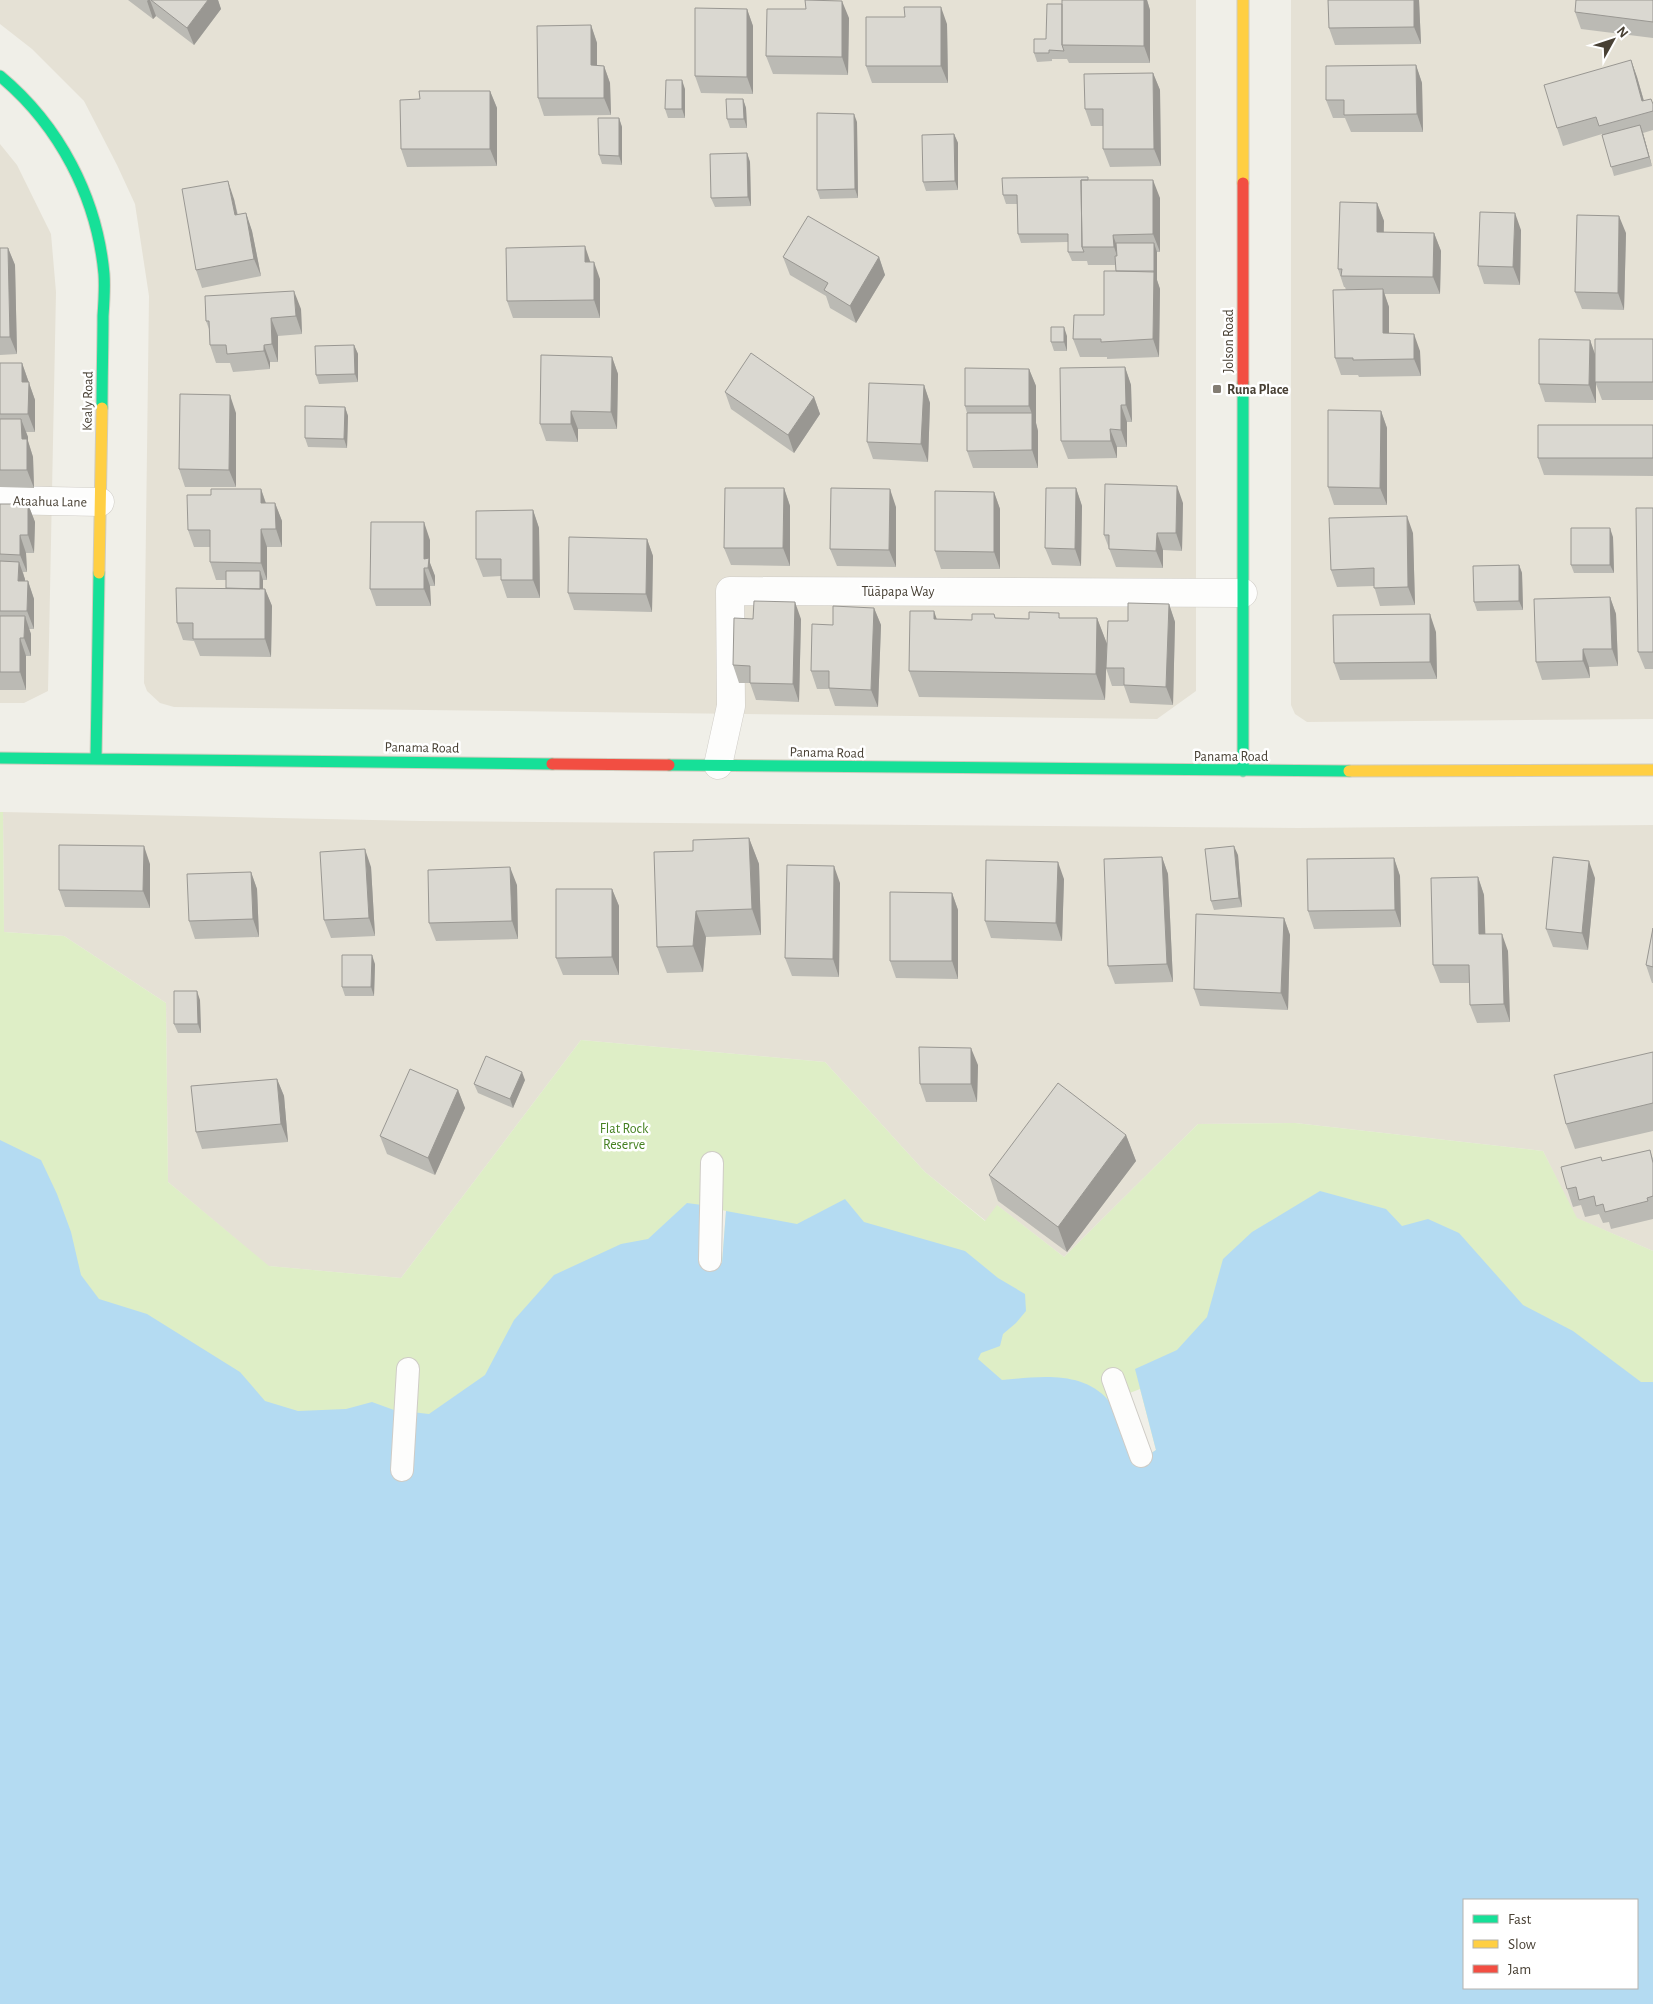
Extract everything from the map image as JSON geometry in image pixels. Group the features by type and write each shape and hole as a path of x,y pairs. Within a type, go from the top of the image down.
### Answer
{"street":[{"name":"Jolson Road","path":"1242,771 1243,0"},
{"name":"Kealy Road","path":"0,76 19,92 40,115 78,176 96,229 104,274 96,758"},
{"name":"Ataahua Lane","path":"0,500 100,502"},
{"name":"Tūāpapa Way","path":"718,765 731,706 730,590 1243,593"},
{"name":"Panama Road","path":"0,758 1242,771 1653,770"}],"lane":[{"path":"710,1260 712,1163"},
{"path":"402,1470 408,1370"},
{"path":"1113,1379 1141,1456"}],"shaded area":[{"path":"0,0 1196,0 1196,691 1157,719 174,707 160,703 147,691 144,683 149,296 135,204 84,101 32,49 0,24"},
{"path":"1291,0 1653,0 1653,719 1307,722 1295,714 1291,705"},
{"path":"0,144 17,165 51,234 56,292 48,691 24,703 0,703"},
{"path":"3,812 420,821 1298,828 1653,825 1653,1251 1576,1218 1543,1151 1295,1123 1198,1124 1064,1257 998,1206 986,1221 925,1172 825,1062 581,1040 401,1278 268,1266 168,1182 166,1003 64,936 4,932"}],"green space":[{"name":"Flat Rock Reserve","path":"0,812 3,812 4,932 64,936 166,1003 168,1182 269,1266 401,1278 581,1040 825,1062 925,1172 985,1221 997,1205 1064,1257 1198,1124 1295,1123 1543,1151 1577,1218 1653,1251 1653,2004 0,2004","holes":["702,1205 726,1211 722,1263 700,1261","1140,1389 1156,1450 1133,1465 1109,1401"]}],"water":[{"path":"0,1140 41,1160 57,1194 71,1232 81,1275 99,1299 147,1314 240,1372 265,1401 298,1411 346,1409 372,1402 394,1410 429,1414 485,1375 514,1320 554,1275 621,1244 648,1239 687,1203 702,1205 700,1261 722,1263 726,1211 797,1224 845,1199 864,1222 965,1251 998,1278 1025,1294 1026,1311 1003,1334 1000,1346 981,1353 978,1359 1002,1380 1059,1378 1086,1384 1097,1390 1111,1404 1133,1465 1156,1450 1135,1369 1177,1350 1207,1317 1223,1259 1252,1232 1320,1191 1386,1209 1402,1226 1428,1219 1459,1233 1523,1305 1573,1331 1641,1382 1653,1382 1653,2004 0,2004"}],"building":[{"path":"151,0 208,0 187,28"},
{"path":"805,0 842,1 842,57 766,56 767,9 806,9"},
{"path":"1062,0 1144,0 1144,46 1062,45"},
{"path":"1328,0 1414,0 1414,27 1329,28"},
{"path":"1576,0 1653,0 1653,22 1575,12"},
{"path":"1047,4 1062,4 1062,45 1064,51 1049,50 1049,53 1034,53 1034,39 1046,39"},
{"path":"904,7 941,7 941,66 866,66 866,17 905,17"},
{"path":"695,8 747,9 747,77 695,76"},
{"path":"591,25 591,65 604,66 604,98 538,98 537,26"},
{"path":"1631,60 1642,101 1651,99 1653,111 1599,126 1596,117 1557,128 1544,85"},
{"path":"1416,65 1417,114 1344,115 1344,100 1326,100 1326,66"},
{"path":"1153,73 1154,149 1103,149 1103,109 1085,109 1084,74"},
{"path":"666,80 682,80 682,109 665,109"},
{"path":"419,91 490,91 490,149 401,149 400,100 420,99"},
{"path":"726,99 743,99 744,119 727,119"},
{"path":"817,113 854,114 855,189 817,190"},
{"path":"598,118 619,118 619,156 599,155"},
{"path":"1640,125 1649,157 1611,167 1602,135"},
{"path":"954,134 955,181 923,182 922,135"},
{"path":"747,153 748,197 711,198 710,154"},
{"path":"1088,177 1088,180 1081,180 1082,247 1084,252 1068,252 1068,234 1018,234 1017,195 1003,195 1002,178"},
{"path":"1081,180 1153,180 1153,234 1113,235 1114,247 1082,247"},
{"path":"228,181 235,215 246,213 254,259 196,270 182,189"},
{"path":"1340,202 1377,203 1377,232 1434,233 1433,277 1341,276 1342,269 1338,269"},
{"path":"1480,212 1515,213 1513,267 1478,266"},
{"path":"1577,215 1619,216 1618,293 1575,292"},
{"path":"808,216 879,257 850,306 824,290 828,283 783,257"},
{"path":"1116,243 1154,243 1154,272 1116,271"},
{"path":"585,246 585,262 594,262 594,300 507,301 506,248"},
{"path":"0,248 8,248 10,337 0,337"},
{"path":"1104,271 1154,271 1153,339 1101,342 1101,339 1073,339 1074,315 1104,315"},
{"path":"1383,289 1383,333 1414,334 1414,359 1353,360 1353,358 1335,358 1333,290"},
{"path":"294,291 296,316 271,318 272,344 264,345 264,351 227,354 226,345 210,345 209,321 206,321 205,296"},
{"path":"1051,327 1064,327 1064,342 1051,342"},
{"path":"1539,339 1590,340 1589,385 1539,384"},
{"path":"1595,339 1653,339 1653,382 1595,382"},
{"path":"354,345 355,374 316,375 315,346"},
{"path":"751,353 814,397 788,435 725,392"},
{"path":"541,355 612,357 611,412 571,411 571,424 540,424"},
{"path":"0,363 22,363 22,382 29,382 28,414 0,414"},
{"path":"1125,367 1126,405 1121,405 1121,430 1110,429 1111,441 1061,441 1060,368"},
{"path":"965,368 1029,369 1029,406 965,406"},
{"path":"869,383 924,385 921,444 867,442"},
{"path":"180,394 230,395 229,470 179,469"},
{"path":"305,406 345,407 344,439 305,438"},
{"path":"1328,410 1381,411 1380,488 1328,487"},
{"path":"967,413 1032,413 1032,450 967,451"},
{"path":"0,419 21,419 22,439 27,439 27,470 0,470"},
{"path":"1538,425 1653,425 1653,458 1538,458"},
{"path":"1105,484 1177,486 1176,533 1157,533 1156,551 1109,549 1109,535 1104,535"},
{"path":"725,488 784,488 783,548 724,548"},
{"path":"831,488 890,489 889,550 830,549"},
{"path":"1046,488 1076,488 1075,549 1045,548"},
{"path":"211,489 261,489 261,503 275,503 276,529 261,529 261,563 210,562 210,530 188,530 187,495 211,495"},
{"path":"935,491 994,492 994,552 935,551"},
{"path":"0,504 28,504 28,535 20,535 20,555 0,554"},
{"path":"1636,508 1653,508 1653,652 1638,652"},
{"path":"533,510 533,580 501,580 501,559 476,559 476,511"},
{"path":"1407,516 1408,587 1374,588 1374,568 1331,570 1329,518"},
{"path":"371,522 424,522 424,559 429,558 428,568 424,568 424,589 370,589"},
{"path":"1571,528 1610,528 1610,565 1571,565"},
{"path":"569,537 647,539 646,594 568,593"},
{"path":"0,561 19,562 18,581 28,581 27,611 0,611"},
{"path":"1519,565 1519,601 1474,602 1473,566"},
{"path":"226,571 260,571 260,589 226,588"},
{"path":"176,588 265,589 265,639 193,639 193,623 177,623"},
{"path":"1610,597 1612,649 1583,649 1583,661 1536,662 1534,599"},
{"path":"754,601 795,602 793,684 750,683 750,666 733,665 734,618 753,619"},
{"path":"1128,603 1169,604 1166,687 1124,685 1124,668 1106,668 1108,621 1128,621"},
{"path":"833,606 874,608 871,690 829,688 829,671 811,671 812,624 833,625"},
{"path":"910,611 934,611 934,619 972,620 972,614 994,614 995,618 1029,619 1029,612 1059,613 1059,618 1097,618 1096,674 909,671"},
{"path":"1430,614 1430,662 1334,663 1333,615"},
{"path":"0,616 25,616 24,638 20,638 20,672 0,672"},
{"path":"749,838 752,909 696,911 693,946 657,947 654,852 693,851 693,840"},
{"path":"59,845 144,846 143,891 59,890"},
{"path":"1234,846 1239,898 1211,901 1205,849"},
{"path":"365,849 369,918 324,920 320,852"},
{"path":"1162,857 1167,964 1108,966 1104,859"},
{"path":"1553,857 1589,861 1582,933 1546,929"},
{"path":"1394,858 1395,910 1308,911 1307,859"},
{"path":"986,860 1058,862 1056,923 985,921"},
{"path":"787,865 834,866 833,959 785,958"},
{"path":"510,867 512,921 429,923 428,870"},
{"path":"251,872 253,919 189,921 187,874"},
{"path":"1478,877 1479,934 1502,934 1504,1004 1470,1005 1469,965 1433,965 1431,878"},
{"path":"556,889 612,889 612,957 556,958"},
{"path":"890,892 952,893 952,961 890,961"},
{"path":"1196,914 1284,918 1281,993 1194,989"},
{"path":"1653,928 1653,967 1646,965"},
{"path":"342,955 372,955 371,987 342,987"},
{"path":"174,991 197,991 198,1024 174,1024"},
{"path":"919,1047 971,1048 971,1084 920,1084"},
{"path":"1653,1052 1653,1103 1566,1124 1554,1075"},
{"path":"486,1056 522,1072 510,1099 474,1084"},
{"path":"410,1069 458,1090 428,1158 380,1136"},
{"path":"277,1079 281,1124 196,1132 191,1086"},
{"path":"1058,1083 1126,1135 1058,1227 989,1175"},
{"path":"1650,1150 1653,1163 1653,1196 1647,1198 1648,1201 1605,1212 1603,1204 1596,1206 1594,1196 1579,1200 1576,1187 1567,1189 1561,1167 1601,1157 1602,1161"}],"traffic: fast":[{"path":"0,76 21,95 57,140 72,164 84,190 93,217 100,245 104,274 102,408"},
{"path":"1243,383 1243,771"},
{"path":"96,758 99,573"},
{"path":"0,758 552,764"},
{"path":"669,765 1349,771"}],"traffic: slow":[{"path":"1243,0 1243,183"},
{"path":"99,573 102,408"},
{"path":"1349,771 1653,770"}],"traffic: jam":[{"path":"1243,183 1243,383"},
{"path":"552,764 669,765"}],"place":[{"name":"Runa Place","path":"1217,389"}]}
